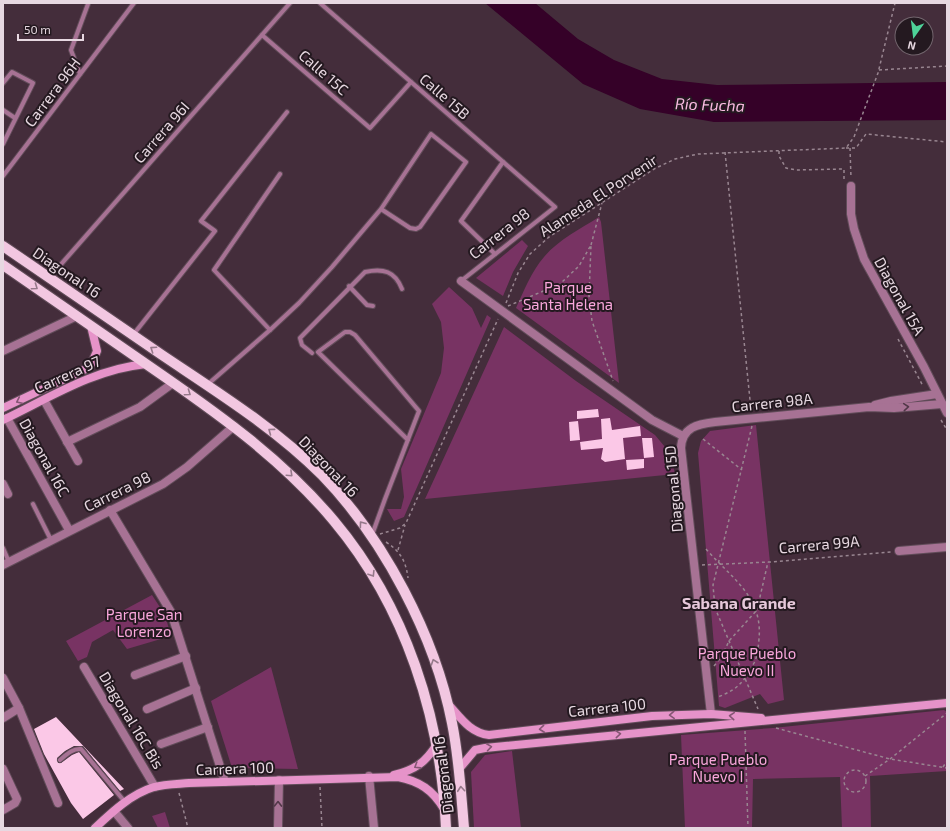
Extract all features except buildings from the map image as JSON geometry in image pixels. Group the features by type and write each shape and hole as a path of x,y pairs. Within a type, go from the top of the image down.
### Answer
{"main road":[{"name":"Diagonal 16","path":"3,246 266,427 308,462 375,536 411,605 434,660 448,704 459,769 464,828"},
{"name":"Diagonal 16","path":"3,265 234,426 289,472 321,505 352,543 373,575 391,607 426,698 437,744 446,828"}],"street":[{"name":"Diagonal 15A","path":"851,186 851,214 864,260 947,413"},
{"name":"Diagonal 15D","path":"461,281 652,420 683,436 681,448 710,714"},
{"path":"5,348 77,316"},
{"name":"Carrera 97","path":"3,408 90,367 97,351 90,326"},
{"name":"Carrera 97","path":"5,419 107,371 146,364"},
{"path":"67,442 140,407 173,383"},
{"name":"Carrera 98A","path":"869,407 892,401 938,394"},
{"path":"44,400 78,461"},
{"name":"Carrera 98A","path":"683,436 688,430 700,424 869,407 894,408 942,404"},
{"name":"Diagonal 16C","path":"5,419 70,530"},
{"name":"Carrera 98","path":"6,564 70,530 163,484 187,467 234,426"},
{"path":"3,484 8,494"},
{"path":"110,510 171,612 225,782"},
{"path":"899,551 947,546"},
{"path":"135,674 186,656"},
{"name":"Diagonal 16C Bis","path":"84,667 155,787"},
{"path":"3,678 19,708 58,804"},
{"path":"147,709 196,688"},
{"name":"Carrera 100","path":"448,704 469,727 481,734 652,716 710,714 782,720"},
{"name":"Carrera 100","path":"459,769 475,750 570,739 947,704"},
{"path":"3,718 19,708"},
{"path":"161,744 208,726"},
{"path":"568,726 570,739"},
{"name":"Carrera 100","path":"389,776 415,768 431,755 437,744"},
{"path":"3,769 17,799 15,803 3,810"},
{"path":"369,776 374,828"},
{"name":"Carrera 100","path":"95,828 126,802 155,787 225,782 389,776 409,779 420,784 438,799 445,812"},
{"path":"278,828 279,780"},
{"path":"114,811 128,828"}],"lane":[{"name":"Carrera 96H","path":"3,176 134,3"},
{"name":"Carrera 96I","path":"49,278 290,3"},
{"name":"Calle 15B","path":"320,3 555,207"},
{"path":"80,74 71,50 88,4"},
{"name":"Calle 15C","path":"262,35 370,128 412,82"},
{"path":"3,83 12,72 33,83 3,144"},
{"path":"3,110 15,118"},
{"path":"133,335 215,231 201,221 287,112"},
{"path":"207,385 304,298 381,209 431,134 466,162 420,226 416,229 410,228 381,209"},
{"path":"495,254 461,221 503,162"},
{"path":"270,330 214,270 280,174"},
{"name":"Carrera 98","path":"461,281 555,207"},
{"path":"312,353 302,345 300,338 349,286 365,272 376,270 388,272 398,279 402,288"},
{"path":"349,286 367,305 373,306"},
{"path":"375,536 419,410 350,332 344,332 318,352 408,440"},
{"path":"33,504 51,540"},
{"path":"3,548 6,564"},
{"path":"60,760 71,751 81,749 126,802"}],"path":[{"path":"846,148 854,137 878,73 895,3"},
{"path":"879,70 947,66"},
{"path":"851,186 850,148 856,148 866,134 947,142"},
{"name":"Alameda El Porvenir","path":"398,550 406,523 518,273 530,254 550,237 654,169 675,159 698,154 725,152 850,148"},
{"path":"725,152 752,426 713,585 713,597 715,608 758,708"},
{"path":"602,203 591,245 589,296 592,321 618,395"},
{"path":"502,311 510,305 541,294 560,284 578,266 591,245"},
{"path":"703,439 742,470"},
{"path":"375,536 400,528 406,523"},
{"path":"706,549 719,564 741,584 757,610 760,627 757,657 746,679 733,691 715,697"},
{"name":"Carrera 99A","path":"694,565 768,562 899,551"},
{"path":"714,672 714,665 722,656 729,641 757,610 768,562"},
{"path":"865,776 890,759 947,713"},
{"path":"745,723 747,828"},
{"path":"773,728 890,759 947,768"},
{"path":"943,767 947,761"},
{"path":"852,771 859,771 865,776 866,783 860,791 854,792 845,786 846,775 852,771"},
{"path":"320,783 322,828"},
{"path":"178,789 188,828"}],"green space":[{"name":"Parque Santa Helena","path":"599,217 601,222 619,383 516,308 532,275 544,257 556,245"},
{"path":"522,240 528,246 513,272 503,296 476,278"},
{"path":"449,287 472,308 481,328 487,315 491,318 404,517 394,521 387,509 401,509 404,497 401,469 441,373 444,348 441,322 432,304"},
{"path":"504,327 576,381 655,435 670,453 675,474 425,499"},
{"name":"Parque Pueblo Nuevo II","path":"756,425 784,700 768,704 760,694 725,708 719,706 698,453 701,441 710,431"},
{"name":"Parque San Lorenzo","path":"152,595 165,615 171,636 127,649 113,630 92,642 87,657 78,661 66,641"},
{"path":"271,667 298,769 232,768 211,701"},
{"name":"Parque Pueblo Nuevo I","path":"944,710 947,712 947,771 870,776 871,828 842,828 840,777 753,779 752,828 685,828 681,735 773,728"},
{"path":"512,751 521,828 474,828 471,772 485,755"},
{"path":"165,812 170,828 158,828 152,816"}],"water":[{"name":"Río Fucha","path":"485,3 535,3 578,39 614,60 662,79 717,85 947,82 947,120 714,122 640,109 583,84"}],"district":[{"name":"Sabana Grande","path":"739,602"}]}
